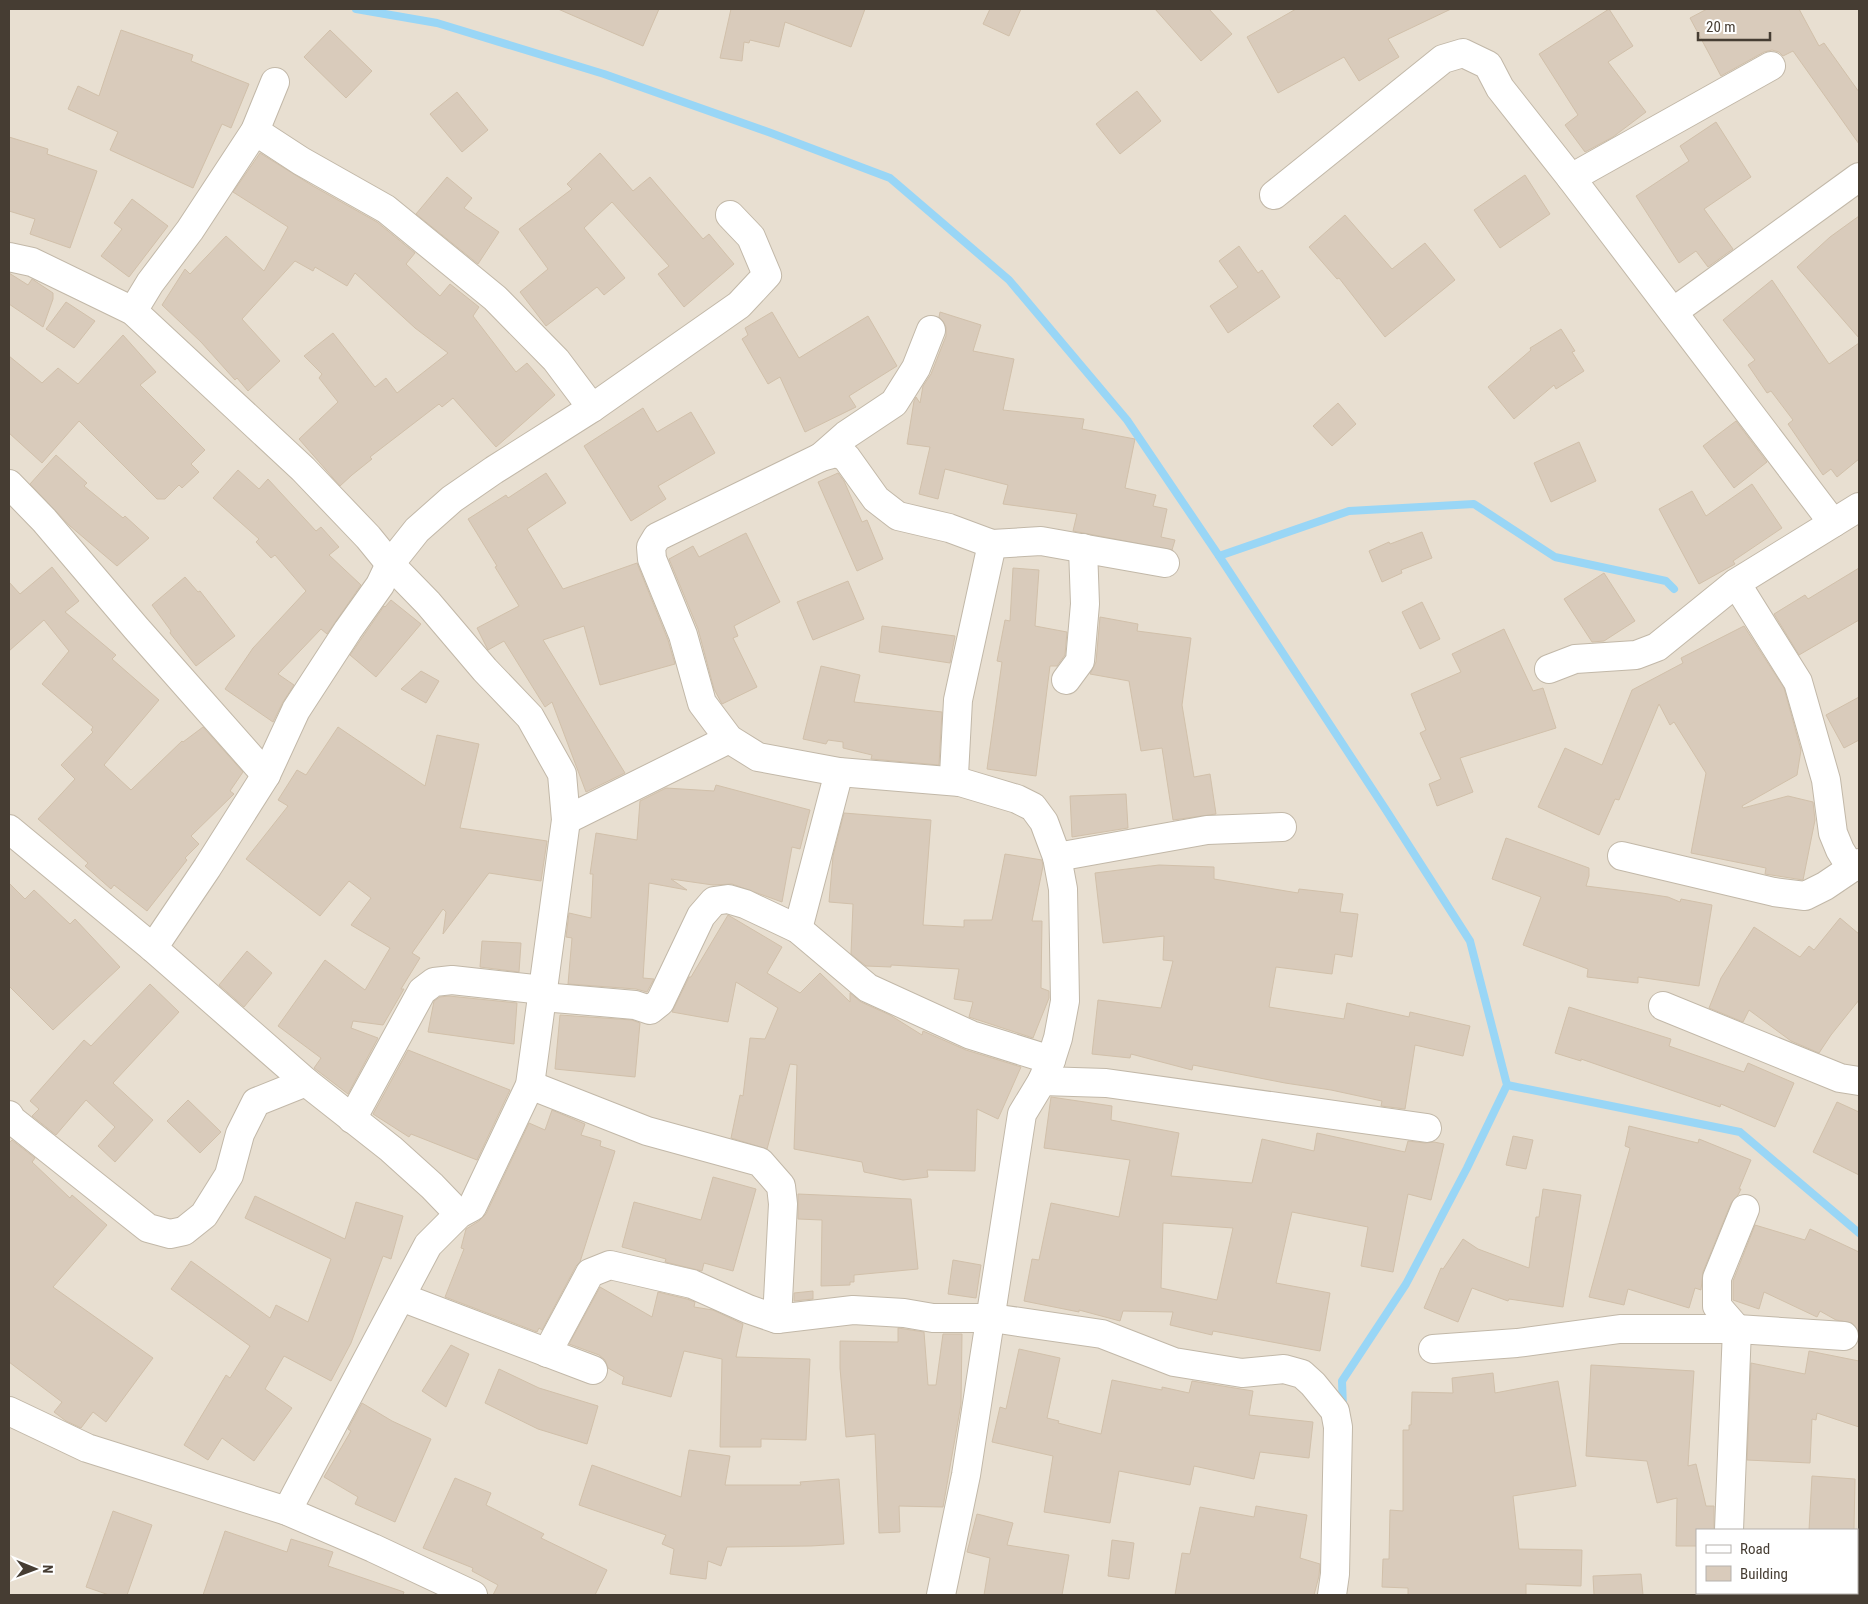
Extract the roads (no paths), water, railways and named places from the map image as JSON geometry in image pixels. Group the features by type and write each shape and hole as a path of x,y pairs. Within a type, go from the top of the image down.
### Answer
{"street":[{"path":"1274,195 1443,59 1464,53 1488,65 1500,88 1571,178 1833,523"},
{"path":"1571,178 1771,66"},
{"path":"133,311 150,284 190,230 255,131 275,82"},
{"path":"255,131 300,161 386,209 495,298 556,360 592,408"},
{"path":"1673,312 1859,177"},
{"path":"153,948 266,775 296,710 380,585 390,564 417,530 452,499 592,408 739,306 767,275 751,238 730,215"},
{"path":"9,257 32,262 133,311 303,469 368,537 485,670 530,717 562,774 566,820 530,1085 472,1208 459,1214 428,1245 287,1511"},
{"path":"821,457 846,435 894,403 916,368 931,330"},
{"path":"941,1595 966,1475 992,1318 1022,1114 1046,1070 1058,1038 1065,1001 1063,889 1057,857 1044,822 1033,806 1017,799 960,782 840,772 758,757 729,739 702,704 683,635 652,559 651,547 657,537 821,457 836,453 846,457 876,499 898,516 949,528 992,544 1041,541 1165,563"},
{"path":"9,484 44,520 136,628 266,775"},
{"path":"1549,669 1574,659 1636,655 1657,647 1736,583 1859,507"},
{"path":"960,782 954,775 958,700 992,544"},
{"path":"1066,680 1080,661 1085,604 1083,548"},
{"path":"1622,856 1774,892 1805,896 1825,886 1855,865 1840,850 1833,833 1826,780 1798,682 1736,583"},
{"path":"566,820 729,739"},
{"path":"798,930 840,772"},
{"path":"1057,857 1207,830 1282,827"},
{"path":"9,829 153,948 306,1082 391,1149 432,1186 459,1214"},
{"path":"352,1119 422,991 434,982 452,980 634,1004 650,1010 660,1002 701,916 714,901 728,899 745,904 798,930 868,988 1046,1070 1106,1083 1427,1128"},
{"path":"1664,1006 1840,1078 1859,1081"},
{"path":"9,1115 12,1120 148,1228 170,1234 184,1231 204,1215 229,1175 240,1134 256,1102 306,1082"},
{"path":"530,1085 647,1131 760,1162 781,1186 783,1204 777,1318"},
{"path":"1729,1529 1737,1329 1717,1306 1717,1278 1745,1209"},
{"path":"547,1353 590,1273 610,1265 692,1284 748,1309 777,1318 853,1310 904,1313 933,1318 992,1318 1102,1334 1174,1362 1242,1373 1284,1368 1302,1374 1335,1410 1338,1427 1335,1574 1332,1595"},
{"path":"401,1297 593,1370"},
{"path":"1433,1349 1516,1343 1620,1329 1737,1329 1844,1336"},
{"path":"9,1411 87,1448 287,1511 373,1548 473,1595"}],"waterway":[{"path":"356,9 437,23 604,74 771,133 890,178 1009,280 1127,420 1219,556 1470,941 1507,1085 1467,1168 1406,1284 1342,1381 1343,1408"},
{"path":"1219,556 1349,511 1474,504 1555,557 1666,581 1674,589"},
{"path":"1507,1085 1740,1132 1859,1233"}]}
